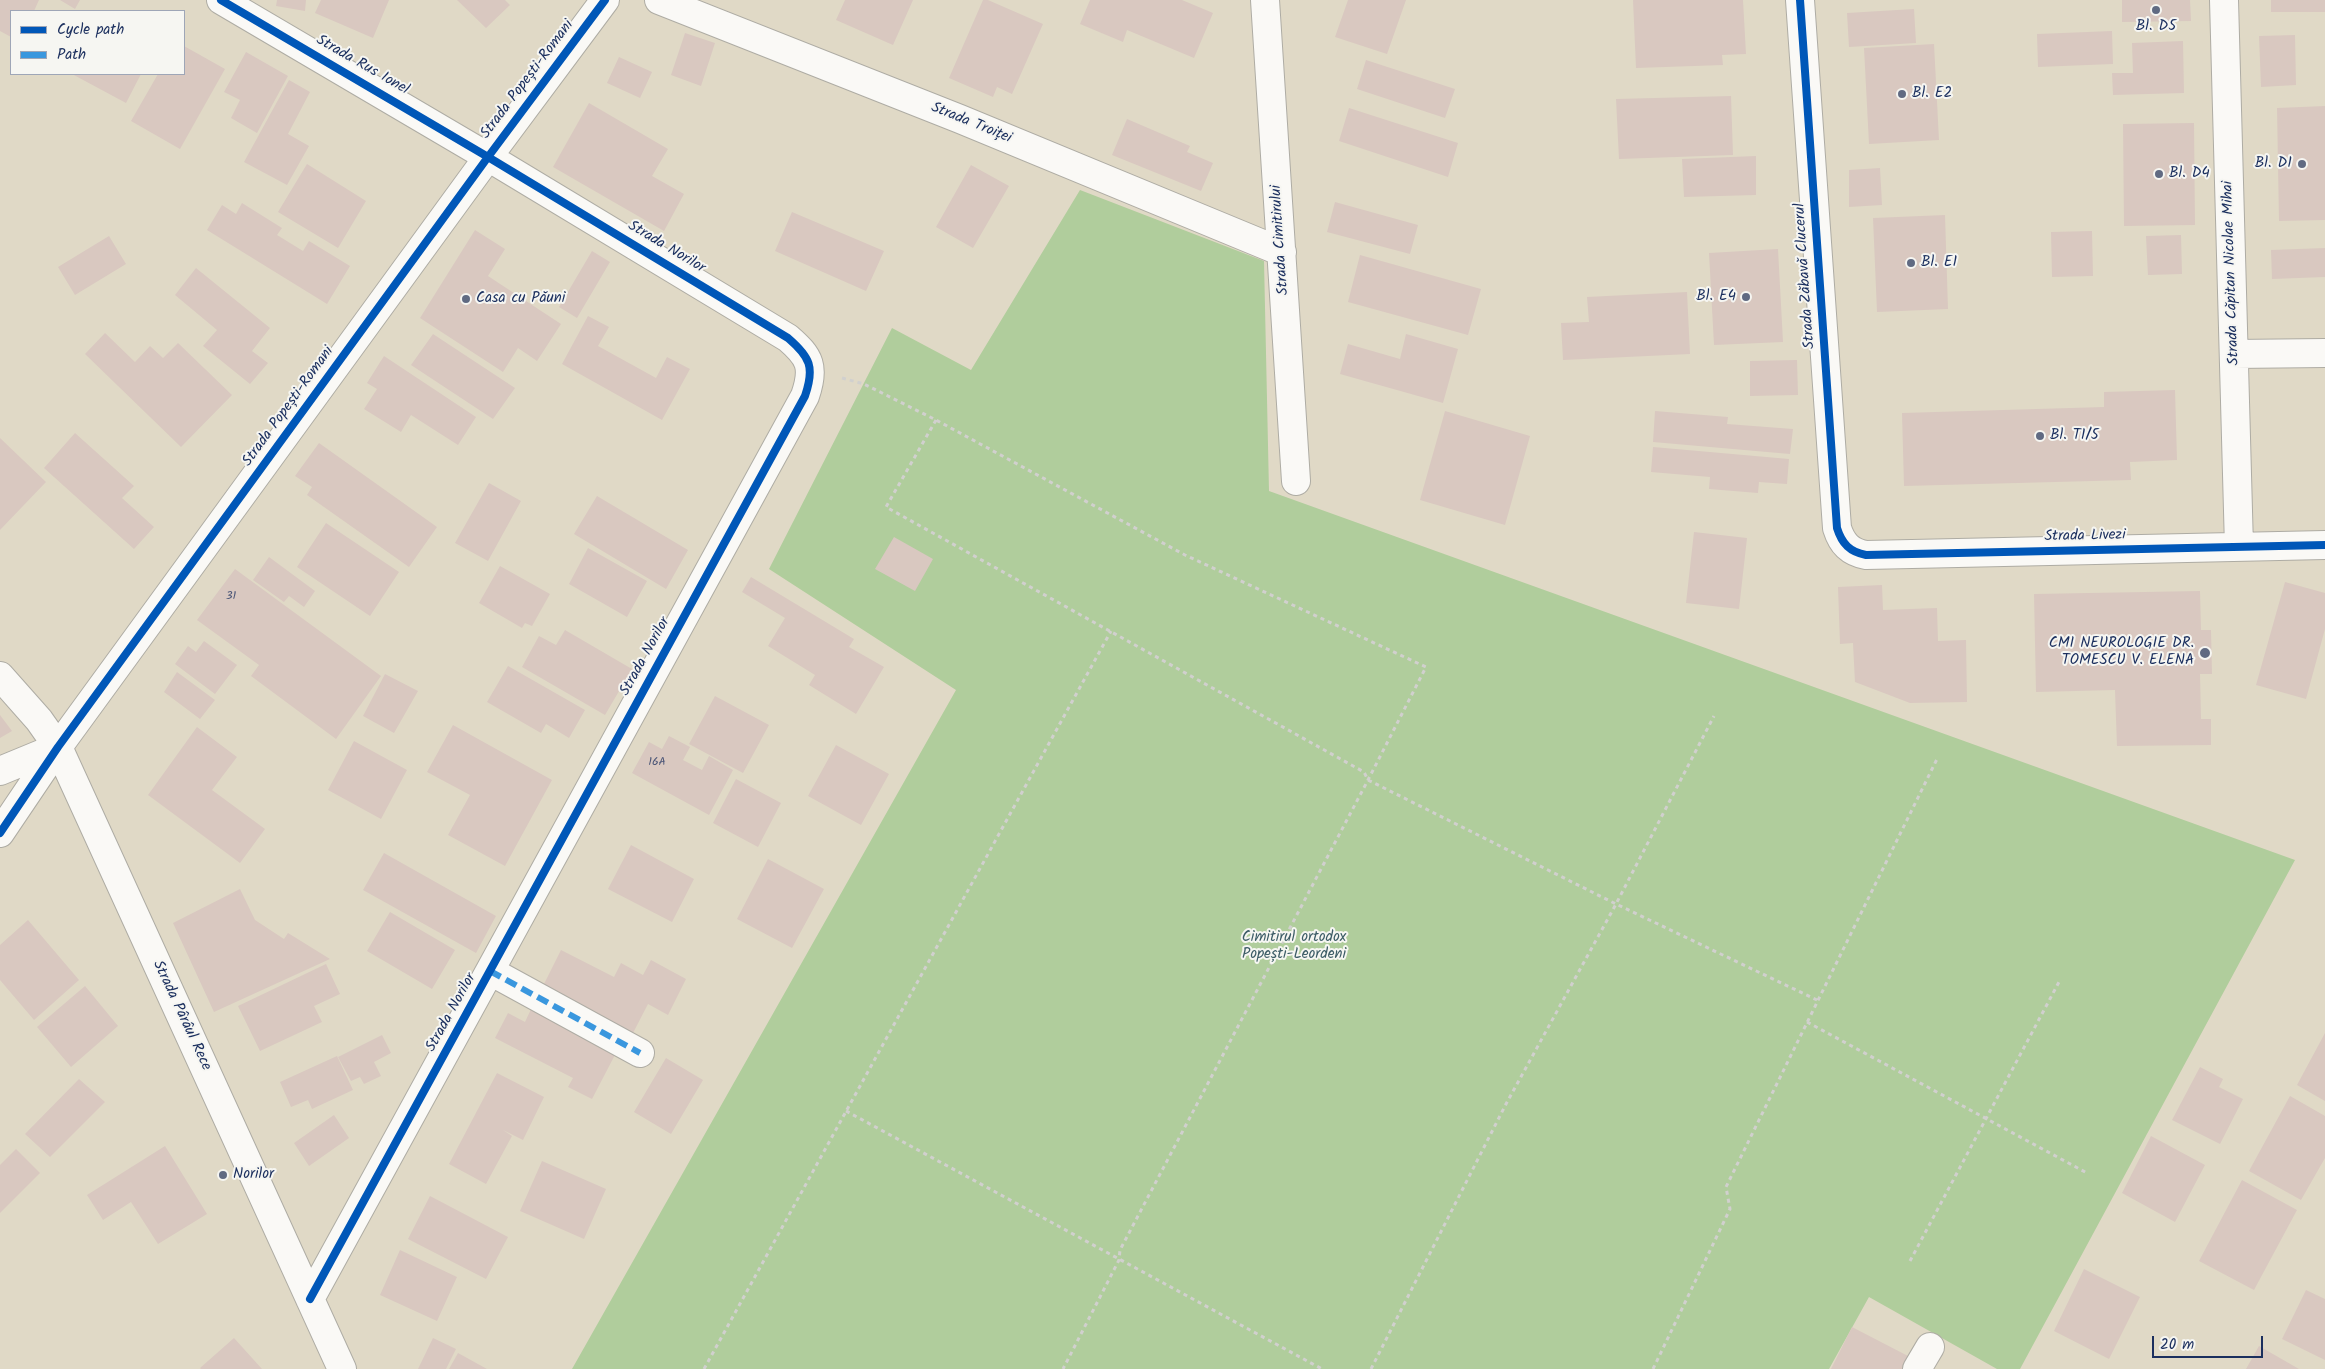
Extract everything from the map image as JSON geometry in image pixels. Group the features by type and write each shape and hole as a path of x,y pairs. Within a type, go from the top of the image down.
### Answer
{"street":[{"name":"Strada Rus Ionel","path":"221,0 488,157"},
{"name":"Strada Popești-Romani","path":"0,833 58,747 488,157 605,0"},
{"name":"Strada Troiței","path":"659,0 960,119 1282,252"},
{"name":"Strada Cimitirului","path":"1266,0 1296,481"},
{"name":"Strada Zăbavă Clucerul","path":"1800,0 1837,528 1840,538 1847,547"},
{"name":"Strada Căpitan Nicolae Mihai","path":"2224,0 2239,546"},
{"name":"Strada Norilor","path":"310,1299 805,396 810,382 811,368 806,353 788,338 488,157"},
{"path":"2234,354 2325,353"},
{"name":"Strada Livezi","path":"1847,547 1856,553 1866,555 2325,545"},
{"name":"Strada Pârâul Rece","path":"0,676 39,720 58,747 342,1369"},
{"path":"0,771 58,747"},
{"path":"490,971 640,1052"}],"path":[{"path":"811,368 864,384 936,420 1185,555 1426,667 1124,1241 1120,1250 1119,1260 1063,1369"},
{"path":"936,420 886,507 1364,772 1368,780 1616,904 1817,1000"},
{"path":"704,1369 1111,631"},
{"path":"1371,1369 1506,1104 1616,904 1714,716"},
{"path":"1653,1369 1730,1210 1726,1187 1938,757"},
{"path":"1910,1261 2059,982"},
{"path":"1807,1022 2087,1173"},
{"path":"846,1111 1322,1369"}],"green space":[{"name":"Cimitirul ortodox Popești-Leordeni","path":"1080,190 1264,261 1269,491 2295,860 2020,1369 1997,1369 1869,1297 1829,1369 572,1369 956,690 769,569 892,328 971,370"}],"building":[{"path":"0,0 39,0 34,10 10,10 10,36 0,31"},
{"path":"60,0 80,0 75,9"},
{"path":"277,0 306,0 305,11 276,6"},
{"path":"321,0 389,0 373,38 315,13"},
{"path":"457,0 505,0 510,5 486,28"},
{"path":"845,0 913,0 893,45 836,20"},
{"path":"983,0 988,0 1043,24 1012,94 997,87 993,97 949,78"},
{"path":"1090,0 1182,0 1213,13 1194,58 1127,30 1123,42 1080,24"},
{"path":"1348,0 1406,0 1387,54 1335,37"},
{"path":"1633,0 1743,0 1746,54 1722,55 1723,65 1636,68"},
{"name":"Bl. D5","path":"2122,0 2190,0 2191,21 2122,22"},
{"path":"2271,0 2325,0 2325,12 2271,12"},
{"path":"1914,9 1916,43 1849,47 1847,13"},
{"path":"2112,31 2113,64 2038,67 2037,34"},
{"path":"685,33 715,43 701,86 671,75"},
{"path":"2295,35 2296,85 2261,87 2259,36"},
{"path":"2183,41 2184,93 2113,95 2112,73 2133,73 2132,43"},
{"name":"Bl. E2","path":"1934,44 1939,140 1869,144 1864,48"},
{"path":"185,47 225,69 180,149 131,121 157,75 185,75"},
{"path":"246,52 288,76 257,133 231,118 240,100 224,92"},
{"path":"619,57 652,72 640,98 607,83"},
{"path":"1366,60 1455,89 1445,118 1357,89"},
{"path":"74,75 140,75 126,103"},
{"path":"289,80 310,92 288,134 309,146 287,185 244,162"},
{"path":"1731,96 1733,155 1619,159 1616,99"},
{"path":"589,103 668,149 652,176 684,194 664,231 553,167"},
{"name":"Bl. D1","path":"2325,106 2325,220 2279,221 2277,108"},
{"path":"1349,108 1458,143 1448,177 1339,141"},
{"path":"1127,119 1190,146 1187,152 1213,163 1201,191 1112,155"},
{"name":"Bl. D4","path":"2194,123 2195,225 2124,226 2123,124"},
{"path":"1756,156 1756,195 1684,197 1682,159"},
{"path":"307,164 366,201 338,248 278,212"},
{"path":"971,165 1009,186 973,248 936,227"},
{"path":"1880,168 1882,205 1849,207 1849,170"},
{"path":"1335,202 1418,225 1410,254 1327,232"},
{"path":"242,203 282,228 277,235 303,251 309,241 350,266 327,304 207,230 222,205 236,214"},
{"path":"792,212 884,251 866,291 775,251"},
{"name":"Bl. E1","path":"1945,215 1948,309 1877,312 1873,218"},
{"path":"475,230 505,249 488,276 561,324 537,361 518,348 503,372 420,318"},
{"path":"2092,231 2093,276 2052,277 2051,232"},
{"path":"2181,235 2182,274 2148,275 2146,236"},
{"path":"109,236 126,264 75,295 58,267"},
{"path":"2325,248 2325,277 2272,279 2271,250"},
{"name":"Bl. E4","path":"1778,249 1783,342 1714,345 1709,253"},
{"path":"592,251 610,262 577,318 559,307"},
{"path":"1360,255 1481,289 1468,335 1348,302"},
{"path":"196,268 270,328 252,351 268,363 250,384 203,346 217,330 175,295"},
{"path":"1687,292 1690,354 1563,360 1561,323 1589,322 1587,297"},
{"path":"588,316 609,327 598,346 656,378 667,357 690,369 662,420 562,364"},
{"path":"105,333 135,362 150,346 163,358 178,343 232,395 181,447 85,354"},
{"path":"433,334 515,388 493,419 411,365"},
{"path":"1406,334 1458,349 1443,403 1340,374 1348,344 1400,359"},
{"path":"384,356 476,417 458,445 411,415 401,432 364,409 377,389 367,383"},
{"path":"1797,360 1798,395 1750,396 1750,361"},
{"name":"Bl. T1/5","path":"2175,390 2177,460 2130,462 2131,480 1904,486 1902,413 2104,407 2104,392"},
{"path":"1445,411 1530,436 1505,525 1420,500"},
{"path":"1655,411 1728,417 1727,424 1793,429 1790,454 1653,442"},
{"path":"75,433 134,486 122,498 154,527 134,549 44,468"},
{"path":"0,438 46,482 0,530"},
{"path":"319,443 437,527 409,567 307,495 312,487 295,476"},
{"path":"1653,447 1789,459 1787,484 1759,482 1758,493 1709,489 1710,477 1651,472"},
{"path":"489,483 521,501 488,561 455,543"},
{"path":"597,496 688,550 666,589 574,534"},
{"path":"326,523 399,572 370,616 297,567"},
{"path":"1694,532 1747,538 1739,609 1686,603"},
{"path":"894,537 933,559 915,591 875,569"},
{"path":"588,548 647,581 627,617 569,584"},
{"path":"269,557 315,591 304,607 289,596 284,602 253,580"},
{"path":"500,566 550,594 532,626 525,623 522,628 479,603"},
{"path":"235,569 381,676 336,739 251,676 259,665 197,620"},
{"path":"751,577 854,639 849,647 884,667 856,714 809,685 815,675 768,646 785,618 742,592"},
{"path":"2285,582 2325,593 2325,629 2306,699 2256,685"},
{"path":"1882,585 1883,610 1937,608 1938,641 1966,640 1967,702 1910,703 1855,682 1853,643 1840,644 1838,587"},
{"path":"2200,591 2201,630 2211,630 2212,674 2200,674 2201,719 2211,719 2211,745 2117,746 2115,690 2036,692 2034,594"},
{"path":"565,630 632,669 605,715 522,667 539,636 556,645"},
{"path":"204,641 237,665 215,694 175,664 188,646 196,652"},
{"path":"508,666 585,710 569,738 546,724 541,733 487,702"},
{"path":"177,672 215,700 200,719 164,692"},
{"path":"385,674 418,691 394,733 363,716"},
{"path":"715,696 769,725 743,773 689,744"},
{"path":"0,715 12,731 0,738"},
{"path":"453,725 552,780 505,866 448,835 470,795 427,772"},
{"path":"197,727 237,757 212,790 265,829 240,863 148,795"},
{"path":"669,736 690,747 683,760 702,770 709,756 733,770 709,815 632,773 649,742 662,749"},
{"path":"354,741 407,770 381,819 328,790"},
{"path":"836,745 889,774 861,825 808,796"},
{"path":"736,779 781,803 758,847 713,823"},
{"path":"631,845 694,879 672,922 608,889"},
{"path":"384,853 496,916 476,953 363,890"},
{"path":"768,859 824,889 792,948 737,919"},
{"path":"240,889 255,920 284,939 288,933 330,959 214,1012 173,923"},
{"path":"390,912 455,950 432,989 367,951"},
{"path":"28,920 79,980 34,1020 0,980 0,945"},
{"path":"561,950 614,977 621,963 643,975 651,960 686,979 668,1015 648,1004 633,1033 543,986"},
{"path":"326,964 340,994 314,1006 322,1022 260,1051 238,1006"},
{"path":"85,986 118,1026 71,1067 37,1027"},
{"path":"532,1007 617,1051 592,1099 568,1087 573,1078 495,1038 508,1013 525,1022"},
{"path":"2325,1033 2325,1101 2297,1085"},
{"path":"382,1035 391,1053 374,1062 381,1076 364,1084 360,1077 351,1081 338,1057"},
{"path":"337,1056 353,1090 312,1109 308,1100 291,1107 280,1082"},
{"path":"666,1058 703,1080 671,1134 634,1112"},
{"path":"2200,1067 2223,1079 2219,1087 2243,1099 2220,1144 2172,1120"},
{"path":"497,1073 544,1097 523,1140 503,1130 512,1136 486,1184 449,1164"},
{"path":"79,1079 105,1102 50,1157 25,1134"},
{"path":"2290,1096 2325,1116 2325,1158 2301,1200 2249,1171"},
{"path":"334,1115 349,1138 309,1166 294,1143"},
{"path":"2151,1136 2205,1165 2175,1222 2122,1193"},
{"path":"165,1146 207,1214 158,1244 131,1202 103,1220 87,1195"},
{"path":"16,1149 40,1173 0,1213 0,1165"},
{"path":"542,1161 606,1189 584,1239 520,1211"},
{"path":"2242,1180 2297,1210 2254,1290 2199,1261"},
{"path":"430,1196 508,1237 486,1279 408,1239"},
{"path":"400,1250 457,1277 437,1321 380,1295"},
{"path":"2084,1269 2140,1297 2109,1359 2054,1331"},
{"path":"2306,1290 2325,1299 2325,1360 2282,1339"},
{"path":"1852,1327 1908,1356 1902,1369 1831,1369"},
{"path":"234,1338 262,1369 200,1368"},
{"path":"433,1338 456,1349 446,1369 418,1369"},
{"path":"2259,1346 2299,1369 2246,1369"},
{"path":"458,1353 487,1369 449,1369"}],"marked path":[{"path":"490,971 640,1053"}],"cycle path":[{"path":"221,0 488,157 788,338 806,357 810,370 805,396 310,1299"},
{"path":"0,833 58,747 488,157 605,0"},
{"path":"1800,0 1837,528 1844,543 1855,552 1866,555 2325,545"}],"place":[{"name":"Bl. D5","path":"2156,10"},
{"name":"Bl. E2","path":"1902,94"},
{"name":"Bl. D1","path":"2302,164"},
{"name":"Bl. D4","path":"2159,174"},
{"name":"Bl. E1","path":"1911,263"},
{"name":"Bl. E4","path":"1746,297"},
{"name":"Casa cu Păuni","path":"466,299"},
{"name":"Bl. T1/5","path":"2040,436"},
{"name":"CMI NEUROLOGIE DR. TOMESCU V. ELENA","path":"2205,653"},
{"name":"Norilor","path":"223,1175"}]}
